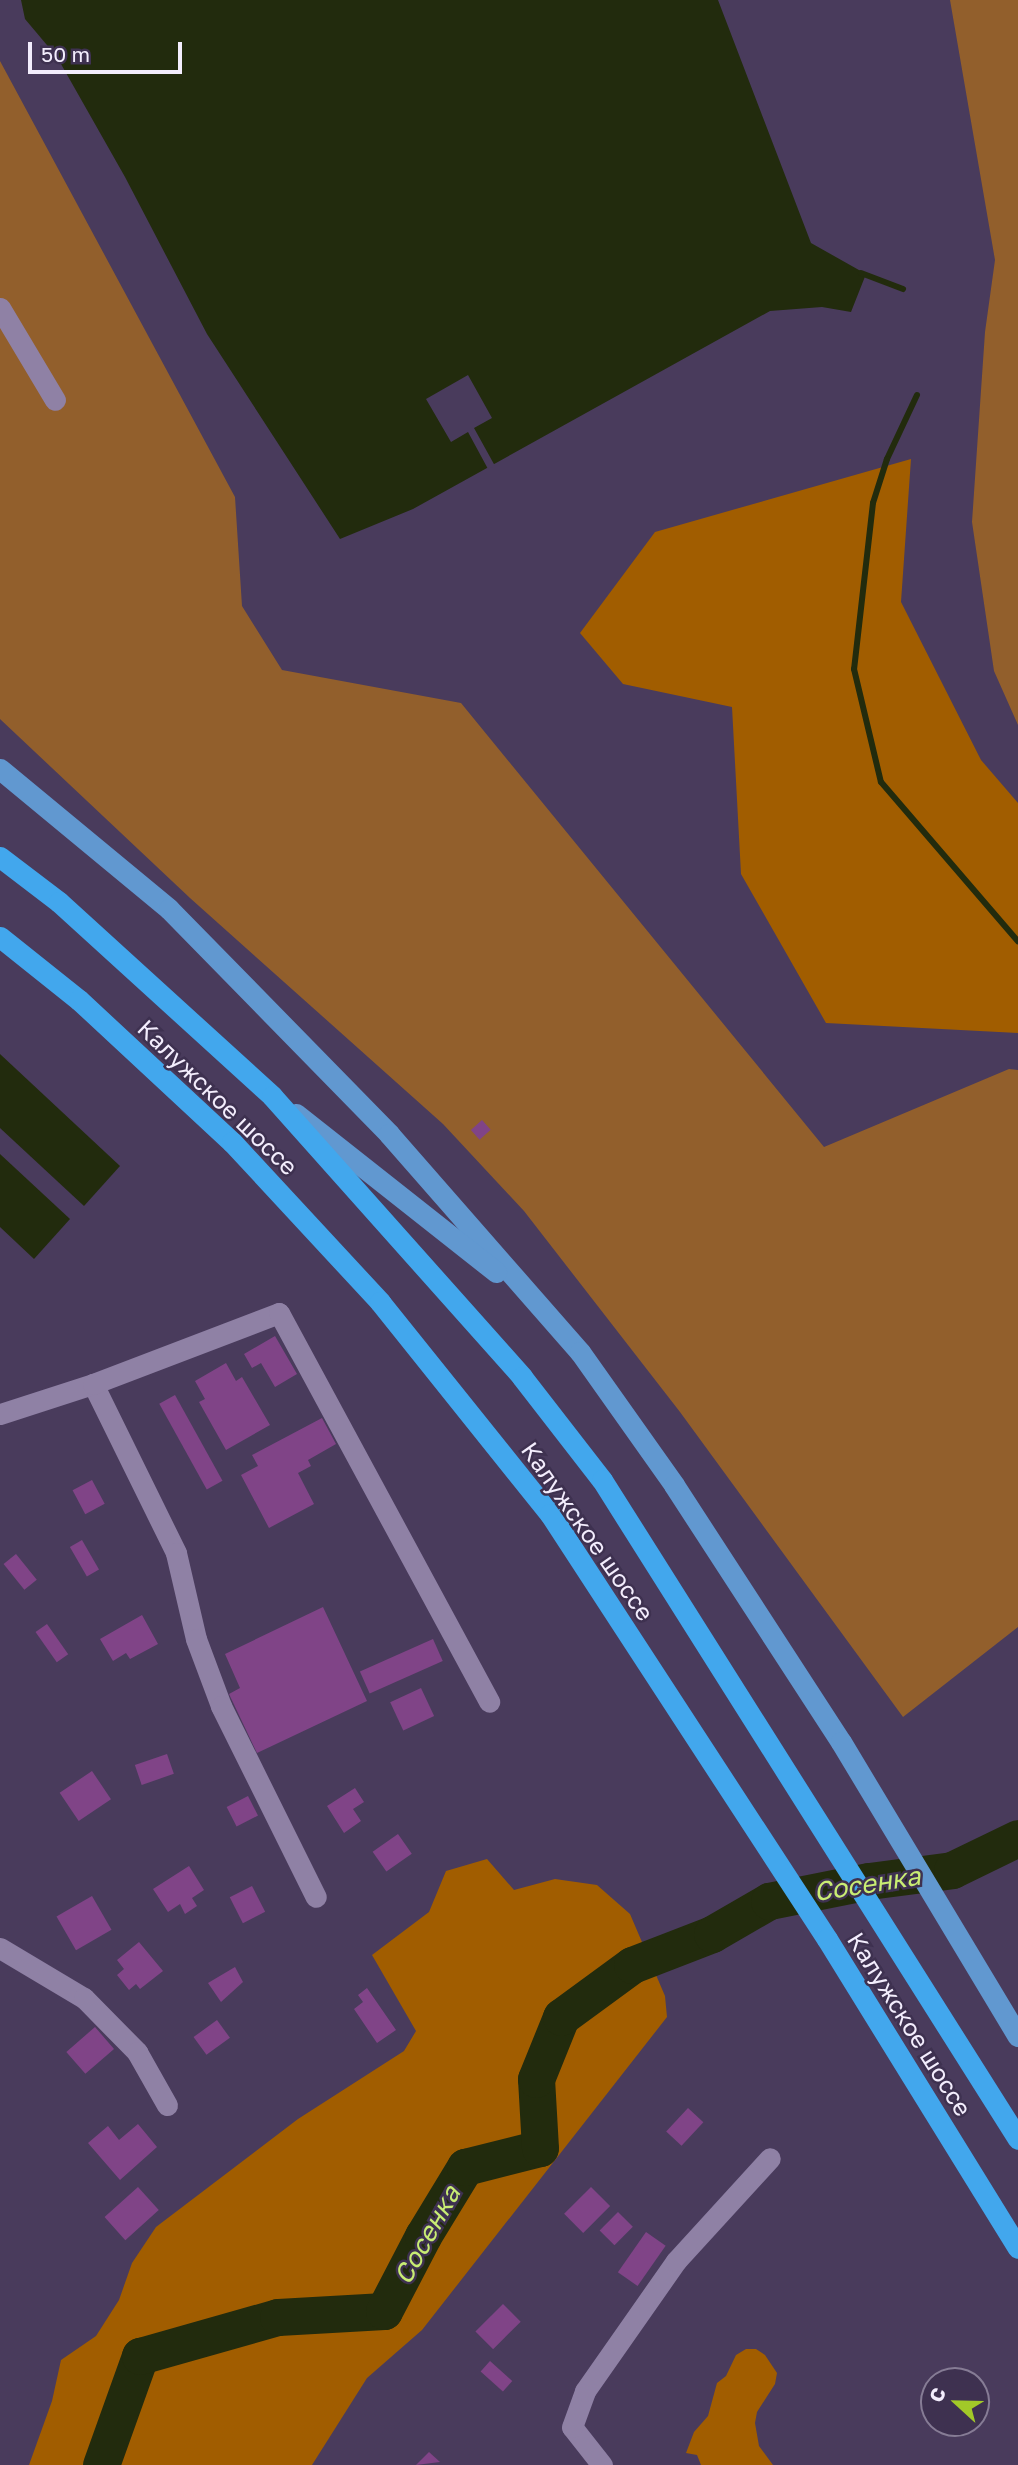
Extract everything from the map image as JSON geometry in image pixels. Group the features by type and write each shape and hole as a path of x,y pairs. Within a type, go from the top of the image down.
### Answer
{"highway":[{"name":"Калужское шоссе","path":"0,857 59,902 272,1096 522,1377 602,1480 1018,2139"},
{"name":"Калужское шоссе","path":"0,937 79,1000 232,1142 380,1302 550,1514 827,1939 1018,2248"}],"main road":[{"path":"0,769 169,909 389,1134 580,1352 666,1474 841,1742 1018,2036"},
{"path":"272,1096 544,1311"}],"street":[{"path":"0,308 55,400"},
{"path":"0,1414 93,1384 279,1313 489,1702"},
{"path":"93,1384 176,1553 196,1639 221,1706 316,1897"},
{"path":"0,1948 84,1998 137,2052 167,2105"},
{"path":"601,2465 572,2427 585,2391 676,2261 770,2158"}],"shaded area":[{"path":"21,0 718,0 811,243 866,274 851,312 822,307 770,311 413,509 340,539 207,334 125,177 57,57 25,19"},
{"path":"950,0 1018,0 1018,725 994,671 972,522 985,332 995,260"},
{"path":"0,61 235,497 242,606 282,670 461,703 824,1147 1009,1069 1018,1070 1018,1627 903,1717 680,1412 524,1211 443,1124 190,898 0,719"},
{"path":"911,459 901,602 981,760 1018,803 1018,1033 826,1023 741,874 732,707 623,684 580,633 655,532"},
{"path":"0,1054 120,1166 84,1206 0,1128"},
{"path":"0,1154 70,1219 34,1259 0,1227"},
{"path":"487,1859 514,1890 555,1879 597,1885 630,1914 665,1996 667,2017 422,2330 367,2378 312,2465 29,2465 52,2401 61,2360 96,2336 119,2300 132,2263 156,2227 298,2119 404,2051 416,2031 372,1955 429,1912 446,1871"},
{"path":"746,2349 756,2349 765,2355 777,2373 775,2384 757,2412 755,2423 759,2446 773,2465 701,2465 697,2455 686,2453 694,2432 708,2416 717,2383 726,2376 736,2355"}],"pier":[{"path":"468,375 492,418 474,428 495,466 488,469 468,432 451,442 426,399"}],"building":[{"path":"482,1120 491,1130 480,1140 471,1130"},
{"path":"275,1336 297,1374 275,1387 261,1363 252,1368 244,1354"},
{"path":"226,1363 236,1381 242,1377 270,1425 226,1450 199,1402 205,1399 195,1381"},
{"path":"175,1395 223,1481 207,1489 159,1404"},
{"path":"322,1418 336,1444 308,1460 311,1466 298,1473 314,1504 269,1528 241,1475 258,1466 252,1455"},
{"path":"92,1480 105,1504 85,1514 73,1490"},
{"path":"82,1540 99,1569 87,1576 70,1547"},
{"path":"16,1554 37,1580 24,1590 4,1564"},
{"path":"323,1607 367,1701 257,1753 229,1694 240,1688 225,1654"},
{"path":"142,1615 158,1644 130,1659 126,1653 113,1661 100,1639"},
{"path":"47,1624 68,1654 57,1662 36,1632"},
{"path":"433,1639 443,1661 370,1693 360,1672"},
{"path":"421,1688 434,1716 403,1730 390,1702"},
{"path":"167,1754 174,1774 142,1785 135,1765"},
{"path":"92,1771 111,1799 79,1821 60,1793"},
{"path":"355,1788 364,1802 353,1809 361,1821 344,1833 327,1806"},
{"path":"248,1796 258,1816 237,1826 227,1807"},
{"path":"398,1834 412,1854 386,1871 373,1852"},
{"path":"189,1866 204,1890 192,1898 197,1906 185,1914 180,1904 168,1912 153,1889"},
{"path":"252,1886 265,1912 243,1923 230,1897"},
{"path":"92,1896 112,1930 76,1950 56,1916"},
{"path":"139,1942 163,1971 140,1989 136,1984 129,1990 117,1975 124,1969 117,1960"},
{"path":"235,1967 243,1982 221,2002 208,1983"},
{"path":"367,1988 396,2030 377,2043 354,2009 363,2002 358,1995"},
{"path":"217,2020 230,2038 206,2055 194,2037"},
{"path":"95,2027 114,2049 85,2074 66,2052"},
{"path":"688,2108 703,2122 682,2146 666,2131"},
{"path":"138,2124 157,2147 120,2180 88,2143 108,2126 119,2140"},
{"path":"138,2187 159,2210 125,2240 105,2217"},
{"path":"591,2187 610,2206 583,2233 564,2214"},
{"path":"618,2212 633,2227 614,2245 600,2230"},
{"path":"646,2232 666,2246 638,2286 618,2272"},
{"path":"503,2304 521,2322 493,2349 475,2332"},
{"path":"490,2361 512,2381 503,2391 481,2371"},
{"path":"429,2452 440,2462 416,2465"}],"waterway":[{"path":"861,273 903,289"},
{"path":"917,395 887,459 873,503 854,669 881,782 1018,941"},
{"name":"Сосенка","path":"101,2465 140,2356 278,2317 384,2311 423,2236 465,2167 540,2148 536,2079 561,2017 632,1965 712,1934 769,1901 869,1881 952,1870 1018,1838"}]}
